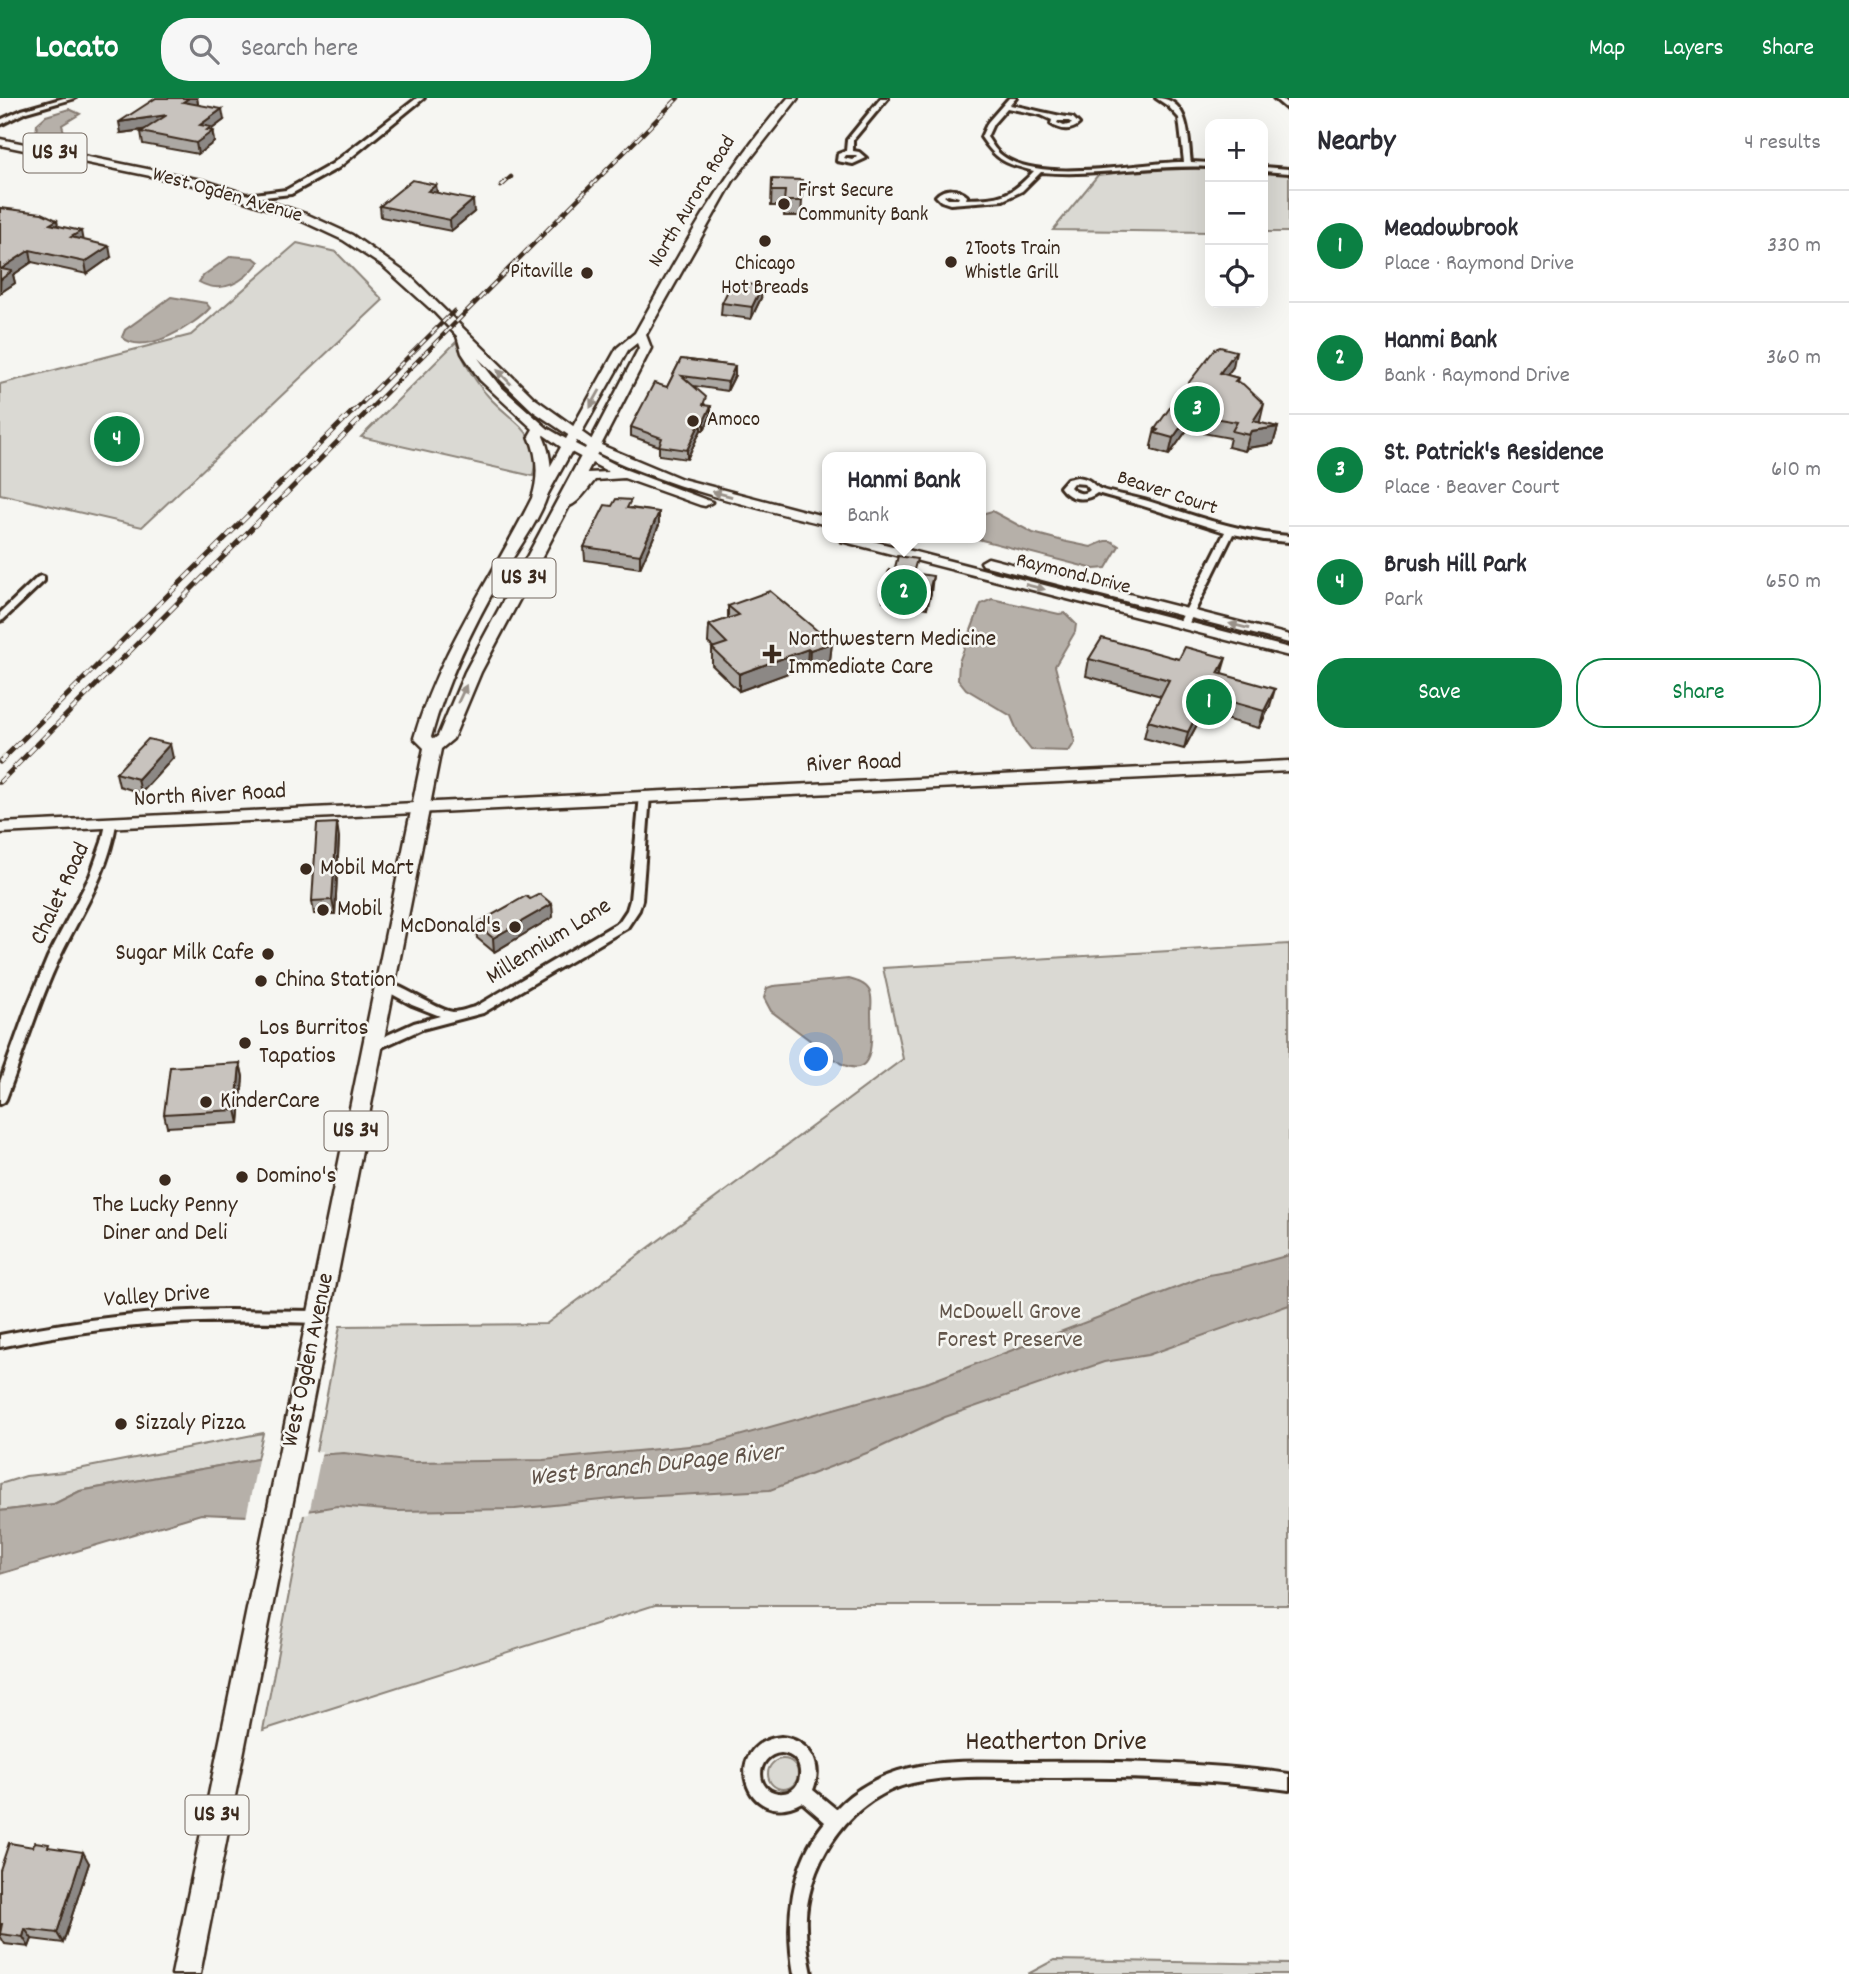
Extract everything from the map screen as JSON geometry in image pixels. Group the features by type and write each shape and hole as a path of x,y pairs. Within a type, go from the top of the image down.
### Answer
{"main road":[{"name":"West Ogden Avenue","path":"0,142 170,177 291,213 335,233 388,264 423,293 519,392 572,441 591,452 466,685 445,739 433,747 186,1974"},
{"name":"West Ogden Avenue","path":"461,333 471,362 503,398 540,428"},
{"path":"540,428 536,436 544,453 540,496"},
{"name":"North Aurora Road","path":"507,552 540,496"},
{"name":"West Ogden Avenue","path":"433,747 422,738 437,688 507,552"}],"street":[{"path":"0,123 33,108 72,98"},
{"path":"246,198 288,192 342,162 421,98"},
{"name":"North Aurora Road","path":"540,496 623,348 640,335 724,185 760,135 793,98"},
{"path":"849,152 850,140 886,98"},
{"path":"1013,98 985,130 987,145 1004,158 1039,170 1080,173 1205,165"},
{"path":"1159,98 1171,104 1184,118 1188,164"},
{"path":"1277,98 1289,110"},
{"path":"1006,106 1043,113 1056,119"},
{"path":"1268,169 1289,171"},
{"path":"961,201 983,202 1005,198 1025,187 1039,170"},
{"path":"288,192 285,197 291,213"},
{"name":"North Aurora Road","path":"591,452 645,348 640,335"},
{"path":"540,428 572,441"},
{"path":"591,452 628,476 698,500 822,532"},
{"path":"591,452 674,480 822,520"},
{"path":"562,505 575,497 587,479 594,475 628,476"},
{"name":"Beaver Court","path":"1095,490 1124,496 1229,532 1289,539"},
{"path":"1186,619 1229,532"},
{"name":"Raymond Drive","path":"867,543 1186,619 1289,639"},
{"name":"Raymond Drive","path":"911,543 1186,619 1289,652"},
{"path":"0,618 41,579"},
{"name":"River Road","path":"422,808 1289,766"},
{"name":"Millennium Lane","path":"374,1046 418,1026 479,1010 623,925 636,900 645,796"},
{"name":"North River Road","path":"0,828 422,808"},
{"name":"Chalet Road","path":"0,1099 49,970 96,876 109,840 111,824"},
{"path":"385,985 416,1002 455,1017"},
{"name":"Valley Drive","path":"0,1341 145,1319 319,1317"},
{"name":"Heatherton Drive","path":"836,1820 864,1796 897,1779 936,1771 1134,1769 1289,1782"},
{"path":"803,1792 836,1820 815,1853 801,1897 798,1939 803,1974"}],"green space":[{"path":"1169,167 1205,168 1205,232 1053,230 1098,175"},
{"path":"1268,172 1289,174 1289,232 1268,232"},
{"path":"297,243 336,252 383,300 142,527 0,494 0,384 191,335"},
{"path":"456,342 479,384 530,439 535,461 533,476 361,437"},
{"name":"McDowell Grove Forest Preserve","path":"1289,944 1289,1605 655,1605 263,1730 340,1326 546,1324 903,1059 883,968"},
{"path":"263,1433 257,1459 80,1491 54,1504 0,1511 0,1484 26,1476 63,1472"},
{"path":"783,1759 794,1763 798,1774 794,1785 783,1789 772,1785 768,1774 772,1763"},
{"path":"1054,1960 1289,1964 1289,1974 1028,1974"}],"water":[{"path":"69,109 80,114 62,125 64,132 59,139 44,139 36,135 37,124 46,116"},
{"path":"231,256 254,258 259,262 239,281 224,287 208,286 199,282 204,275"},
{"path":"171,297 206,303 210,308 193,323 156,341 131,342 122,337 125,330"},
{"path":"992,511 1033,533 1067,542 1091,547 1111,541 1119,546 1106,568 1094,569 986,541 986,513"},
{"path":"992,599 1059,614 1065,613 1076,624 1075,632 1055,666 1075,742 1069,751 1031,750 1019,735 1011,716 966,689 958,679 959,662 981,604"},
{"path":"849,979 867,988 871,1001 870,1052 867,1061 861,1066 852,1067 840,1063 771,1011 764,998 767,988 773,986"},
{"name":"West Branch DuPage River","path":"1289,1255 1289,1305 1148,1355 1104,1362 945,1417 872,1451 770,1490 621,1498 515,1509 397,1511 337,1506 273,1517 201,1514 0,1574 0,1511 54,1504 80,1491 257,1459 344,1453 413,1462 543,1460 710,1444 929,1382 1209,1275"}],"pier":[{"path":"322,1451 309,1514 273,1521 246,1518 259,1455"}],"building":[{"path":"156,98 189,98 183,102 222,109 200,125 211,127 207,130 213,131 196,143 141,132 167,115 119,122"},
{"path":"772,179 802,180 802,201 784,201 785,191 772,191"},
{"path":"412,180 436,185 428,191 473,200 450,220 380,206"},
{"path":"0,208 42,213 57,220 50,224 81,231 71,237 109,246 85,262 30,250 1,269 12,271 0,280"},
{"path":"732,282 762,286 752,307 722,303"},
{"path":"1220,347 1236,351 1220,373 1238,378 1235,381 1243,384 1264,404 1253,421 1278,427 1251,431 1249,435 1232,431 1237,422 1190,414 1173,438 1155,433 1158,430 1155,429 1176,399 1215,349"},
{"path":"681,359 735,366 728,382 682,376 706,397 703,405 711,406 687,450 659,446 662,438 631,427 654,383 667,387"},
{"path":"616,499 631,500 627,508 659,512 640,555 584,547 605,505 612,506"},
{"path":"898,556 917,559 913,573 933,576 929,590 885,584 889,570 894,571"},
{"name":"Northwestern Medicine Immediate Care","path":"770,591 832,643 739,674 712,648 727,643 709,625 739,615 728,606"},
{"path":"1102,638 1179,659 1185,647 1226,658 1218,673 1275,689 1264,711 1218,698 1204,701 1188,732 1148,721 1169,680 1089,659"},
{"path":"148,739 170,744 138,779 116,773"},
{"name":"Mobil","path":"337,823 332,900 312,901 317,824"},
{"path":"540,894 552,904 493,938 476,924 526,896 530,899"},
{"name":"KinderCare","path":"240,1063 236,1110 164,1114 170,1067"},
{"path":"35,1842 49,1844 48,1847 83,1852 57,1933 25,1929 23,1937 0,1934 0,1870 9,1843 33,1847"}],"railway":[{"path":"366,413 678,98"},
{"path":"501,186 511,177"},
{"path":"352,413 454,311"},
{"path":"0,762 353,411"},
{"path":"0,782 368,411"}],"place":[{"name":"First Secure Community Bank","path":"784,204"},
{"name":"Chicago Hot Breads","path":"765,241"},
{"name":"2Toots Train Whistle Grill","path":"951,262"},
{"name":"Pitaville","path":"587,273"},
{"name":"St. Patrick's Residence","path":"1197,409"},
{"name":"Amoco","path":"693,421"},
{"name":"Brush Hill Park","path":"117,439"},
{"name":"Hanmi Bank","path":"904,592"},
{"name":"Northwestern Medicine Immediate Care","path":"772,654"},
{"name":"Meadowbrook","path":"1209,702"},
{"name":"Mobil Mart","path":"306,869"},
{"name":"Mobil","path":"323,910"},
{"name":"McDonald's","path":"515,927"},
{"name":"Sugar Milk Cafe","path":"268,954"},
{"name":"China Station","path":"261,981"},
{"name":"Los Burritos Tapatios","path":"245,1043"},
{"name":"KinderCare","path":"206,1102"},
{"name":"Domino's","path":"242,1177"},
{"name":"The Lucky Penny Diner and Deli","path":"165,1180"},
{"name":"Sizzaly Pizza","path":"121,1424"}]}
